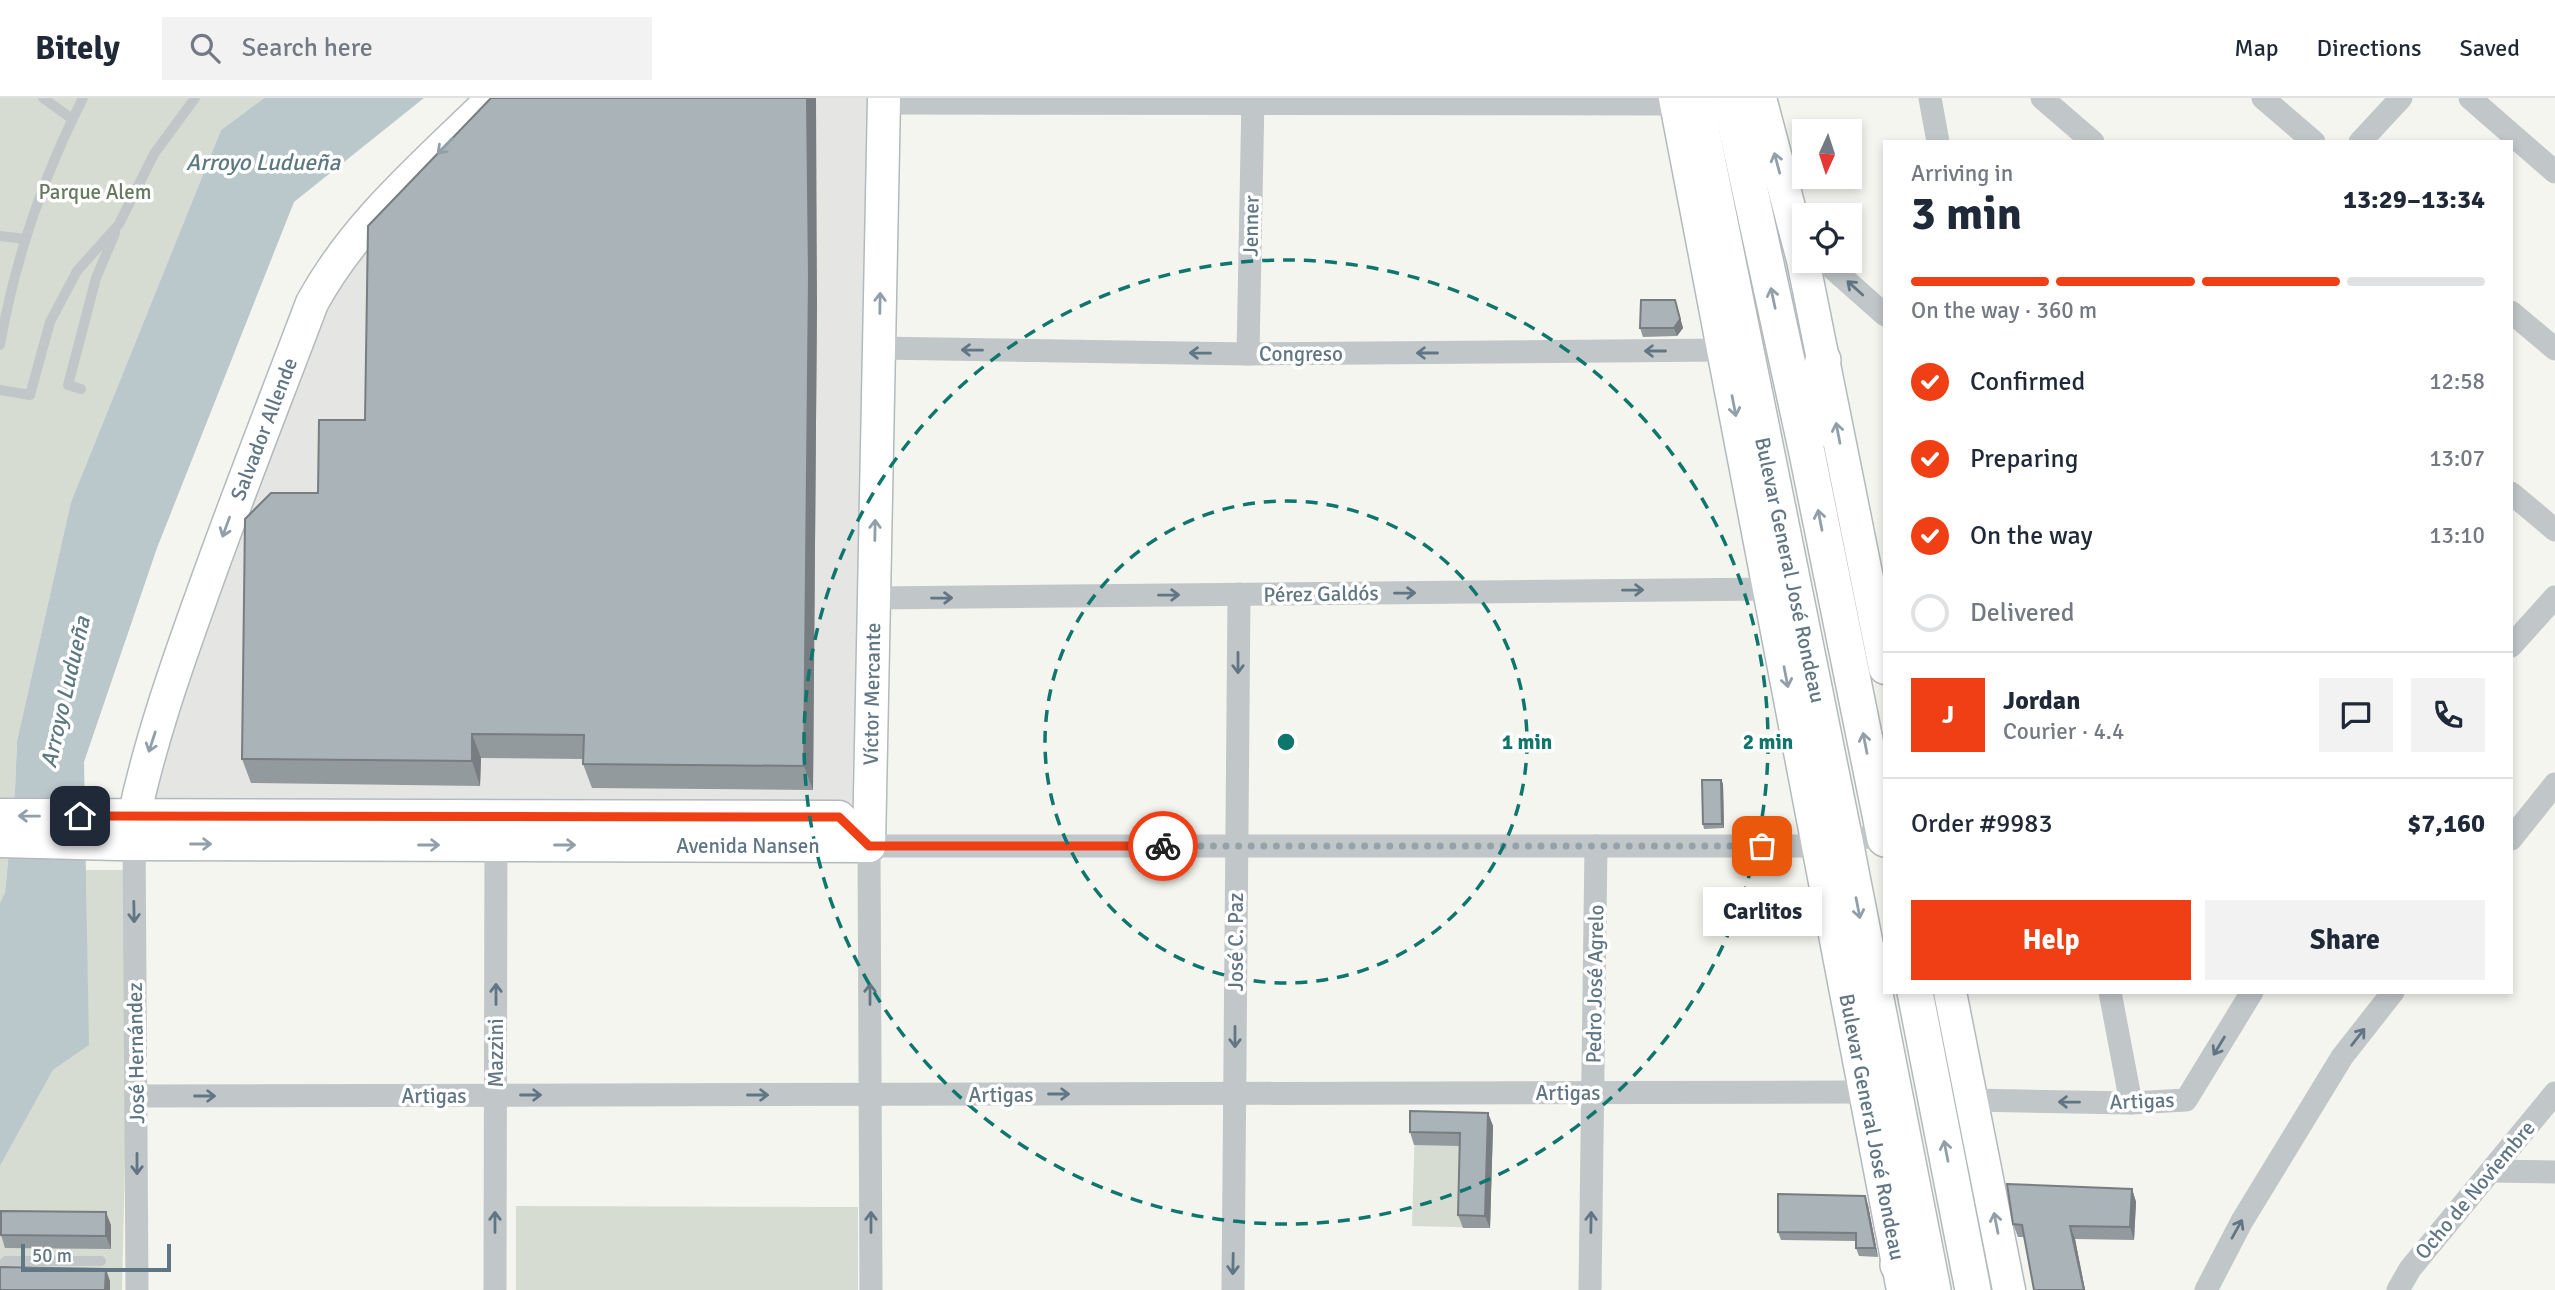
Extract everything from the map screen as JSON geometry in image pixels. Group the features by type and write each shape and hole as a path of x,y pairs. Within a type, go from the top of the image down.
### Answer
{"main road":[{"name":"Bulevar General José Rondeau","path":"1730,98 1807,453 1883,831"},
{"name":"Bulevar General José Rondeau","path":"1682,100 1780,529 1832,843 1933,1290"},
{"path":"1807,453 1823,360"},
{"path":"1778,637 1780,529"},
{"path":"1914,994 1973,1290"},
{"path":"1900,1278 1906,1162"}],"street":[{"name":"Salvador Allende","path":"120,830 244,477 312,303 326,278 365,224 493,98"},
{"path":"1760,98 1793,203"},
{"path":"1930,98 1938,140"},
{"path":"2042,98 2091,140"},
{"path":"2263,98 2312,140"},
{"path":"2362,140 2401,98"},
{"path":"2470,98 2555,172"},
{"path":"884,101 1682,100"},
{"name":"Bulevar General José Rondeau","path":"1682,100 1723,351 1778,637 1832,843 1865,1092 1900,1278"},
{"name":"Víctor Mercante","path":"871,1290 869,846 884,101"},
{"name":"Jenner","path":"1248,354 1253,101"},
{"path":"1813,273 1823,360 1883,658"},
{"path":"1828,273 1883,314"},
{"path":"2513,314 2555,349"},
{"name":"Congreso","path":"879,348 1248,354 1723,351"},
{"path":"2513,495 2555,530"},
{"name":"Pérez Galdós","path":"874,598 1769,589"},
{"name":"José C. Paz","path":"1233,1290 1239,594"},
{"path":"2513,644 2555,597"},
{"path":"2513,836 2555,784"},
{"name":"Avenida Nansen","path":"0,816 120,830"},
{"name":"Avenida Nansen","path":"0,841 120,830 496,831 869,846"},
{"name":"José Hernández","path":"120,830 137,1097 137,1290"},
{"name":"Mazzini","path":"495,1290 496,831"},
{"path":"869,846 1596,846 1832,843 1883,836"},
{"name":"Pedro José Agrelo","path":"1590,1290 1596,846"},
{"path":"1950,994 2009,1290"},
{"path":"2110,994 2131,1103"},
{"name":"Artigas","path":"1971,1100 2131,1103 2186,1100 2251,994"},
{"path":"2207,1290 2242,1221 2342,1057 2391,994"},
{"name":"Artigas","path":"137,1097 1865,1092"},
{"name":"Ocho de Noviembre","path":"2398,1290 2410,1269 2555,1093"},
{"path":"2491,1171 2555,1172"}],"lane":[{"path":"43,98 72,119"},
{"path":"0,345 25,239 46,180 83,98"},
{"path":"81,388 68,385 96,278 153,154 195,98"},
{"path":"0,390 30,395 51,322 61,301 77,271 119,224"},
{"path":"0,236 25,239"},
{"path":"0,1267 5,1261 101,1261"}],"shaded area":[{"path":"493,98 884,98 869,846 134,817 312,303"}],"green space":[{"name":"Parque Alem","path":"0,98 264,98 221,130 71,502 17,741 5,892 0,903"},
{"path":"86,870 123,870 126,1112 122,1290 0,1290 0,1166 53,1070 88,1045"},
{"path":"1415,1124 1493,1126 1490,1228 1412,1226"},
{"path":"516,1206 858,1207 858,1290 516,1290"}],"water":[{"name":"Arroyo Ludueña","path":"264,98 424,98 294,202 157,548 84,762 89,1045 53,1070 0,1166 0,903 5,892 17,741 71,502 221,130"}],"building":[{"path":"491,98 807,98 809,276 804,766 583,764 584,735 472,734 472,761 242,759 245,519 271,493 318,493 319,420 365,420 368,226"},
{"path":"1641,300 1675,300 1680,319 1674,328 1640,328"},
{"path":"1702,780 1721,780 1722,824 1703,824"},
{"path":"1410,1111 1488,1113 1485,1216 1458,1215 1460,1133 1410,1132"},
{"path":"2007,1184 2132,1189 2130,1227 2070,1226 2084,1290 2034,1290 2022,1225 2013,1224"},
{"path":"1778,1194 1865,1196 1875,1248 1856,1248 1856,1233 1778,1232"},
{"path":"1,1211 106,1212 106,1236 1,1235"},
{"path":"0,1267 106,1269 105,1290 0,1290"}],"way so far":[{"path":"1163,846 1762,846"}],"place":[{"name":"Carlitos","path":"1762,846"}],"route":[{"path":"80,816 839,817 869,846 1163,846"}]}
